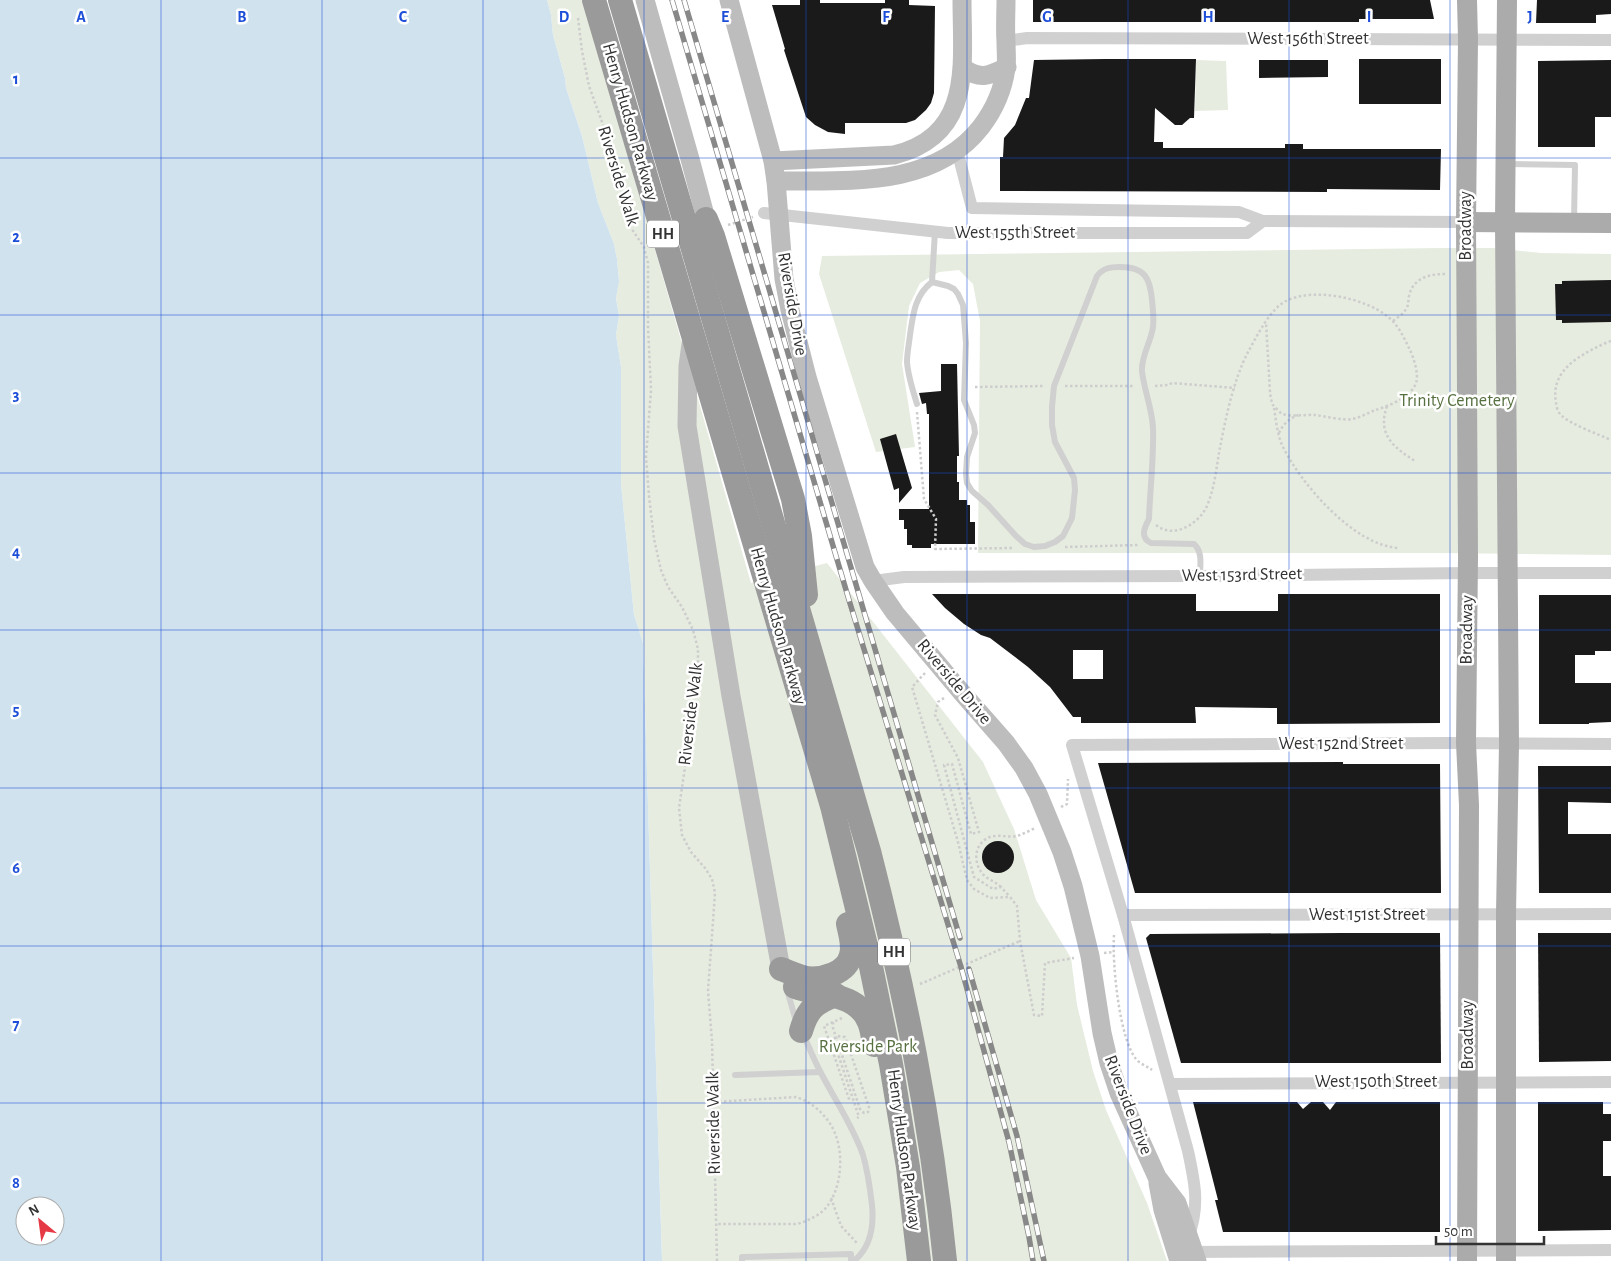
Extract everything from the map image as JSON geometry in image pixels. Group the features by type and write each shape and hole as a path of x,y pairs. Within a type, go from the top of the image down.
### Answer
{"highway":[{"name":"Henry Hudson Parkway","path":"620,0 869,851 902,986 927,1117 945,1261"},
{"name":"Henry Hudson Parkway","path":"586,7 732,468 832,806 882,1013 901,1116 919,1261"},
{"path":"712,223 718,254 793,499 801,544 811,649"},
{"path":"783,978 824,978 842,969 852,954 851,937 838,882 832,806"},
{"path":"783,978 797,988 846,999 864,1013 868,1020 878,1064 901,1116"},
{"path":"801,1031 809,1011 823,1000 836,996"}],"main road":[{"path":"645,0 697,187 712,223 688,366 687,426 731,696 783,978"},
{"name":"Riverside Drive","path":"729,0 773,161 784,279 790,310 807,377 865,567 890,607 911,632 931,672 1006,743 1024,768 1048,818 1062,852 1082,920 1109,1063 1128,1114 1157,1177 1163,1210 1187,1252"},
{"path":"773,161 905,153 926,142 944,127 959,93 962,68 962,0"},
{"path":"776,181 848,180 890,177 912,172 933,164 957,150 971,138 988,117 1001,92 1007,67 1006,0"},
{"name":"Broadway","path":"1467,0 1467,1255"},
{"path":"1506,1256 1506,914 1509,744 1505,223 1507,0"},
{"path":"962,68 971,74 983,76 1007,67"},
{"path":"687,426 679,404 676,365 697,212 697,187"},
{"name":"West 155th Street","path":"1466,222 1611,223"}],"street":[{"name":"West 156th Street","path":"1006,41 1026,38 1611,40"},
{"name":"West 155th Street","path":"957,150 972,208 1239,212 1263,221 1466,222"},
{"name":"West 155th Street","path":"764,213 948,233 1247,233 1263,221"},
{"name":"West 153rd Street","path":"872,581 904,577 1611,573"},
{"name":"West 152nd Street","path":"1123,915 1072,745 1611,744"},
{"name":"West 151st Street","path":"1123,915 1611,914"},
{"path":"1123,915 1188,1151 1195,1193 1195,1218 1187,1252 1506,1256 1611,1250"},
{"name":"West 150th Street","path":"1170,1084 1611,1082"}],"lane":[{"path":"1506,164 1575,165 1574,223"},
{"path":"916,404 907,362 909,341 914,307 925,288 932,282 935,231"},
{"path":"932,282 954,289 963,305 966,343 964,400 974,424 975,433 967,457 967,483 972,491 988,505 1016,536 1025,544 1034,547 1045,546 1063,536 1072,518 1075,504 1074,478 1055,442 1052,425 1054,386 1097,276 1106,268 1124,267 1142,272 1146,276 1151,287 1154,315 1153,327 1142,371 1152,427 1149,519 1143,534 1148,542 1194,544 1200,555 1200,576"},
{"path":"742,1259 854,1258 870,1237 873,1215 869,1181 863,1155 801,1031 783,978"},
{"path":"735,1075 820,1072"}],"path":[{"name":"Riverside Walk","path":"586,7 582,51 589,86 618,166 624,207 629,225 644,247 648,263 651,390 646,457 652,522 661,570 668,587 682,607 693,630 698,649 698,679 679,808 682,835 691,852 712,879 715,893 708,991 712,1042 718,1261"},
{"path":"712,223 764,213"},
{"path":"1393,321 1403,314 1407,308 1413,285 1421,278 1433,274 1445,274"},
{"path":"1149,519 1159,528 1174,531 1192,524 1206,509 1213,488 1227,417 1244,360 1266,322 1285,301 1328,295 1355,300 1378,310 1395,323 1413,357 1416,382 1411,392 1395,403 1350,420 1302,414 1287,415 1281,413 1274,406"},
{"path":"1266,322 1270,392 1278,434 1282,444 1300,473 1342,522 1377,543 1399,548"},
{"path":"1611,341 1576,358 1565,368 1554,393 1560,415 1611,440"},
{"path":"965,387 1146,386 1168,385 1172,383 1235,388"},
{"path":"916,404 924,499 936,520 935,549 940,548"},
{"path":"1387,406 1383,422 1390,443 1415,461"},
{"path":"1278,434 1285,423 1291,418 1302,414"},
{"path":"931,672 912,686 967,880 974,889 990,898 1010,897"},
{"path":"940,691 945,697 938,702 935,715 958,758 979,832 971,834 952,764 944,765 974,877 993,889 1000,887"},
{"path":"1045,963 1042,1016 1034,1015 1020,941 1017,906 994,880 985,877 980,871 976,860 979,847 989,837 1016,836 1048,818 1067,804 1068,773"},
{"path":"912,988 1020,941"},
{"path":"1113,952 1122,1027 1128,1046 1137,1060 1170,1084"},
{"path":"833,1022 833,1028 836,1037 839,1046 851,1082 860,1109 864,1113 868,1112 869,1107 844,1037 837,1036 834,1039 834,1042 858,1118 824,1026 833,1022 842,1018"},
{"path":"714,1102 796,1097 805,1100 819,1110 832,1127 840,1155 839,1175 834,1193 824,1209 808,1221 797,1224 717,1224"},
{"path":"832,1127 840,1125"},
{"path":"831,1198 841,1226 860,1246"}],"green space":[{"name":"Riverside Park","path":"547,0 583,0 751,583 827,563 983,762 1014,829 1036,900 1071,958 1077,1005 1093,1071 1106,1110 1147,1203 1167,1261 662,1261 643,643 634,615 621,484 621,367 616,335 619,316 616,297 619,280 614,244 598,203 582,136 566,88 553,35"},
{"path":"1196,60 1226,61 1228,110 1195,111"},
{"name":"Trinity Cemetery","path":"1493,248 1541,253 1611,254 1611,555 978,553 980,321 973,284 959,270 939,272 920,283 909,306 902,364 915,447 876,452 819,274 822,256"}],"water":[{"path":"0,0 547,0 553,35 566,88 582,136 598,203 614,244 617,259 619,281 616,298 619,316 616,335 621,367 621,484 634,615 643,643 662,1261 0,1261"}],"building":[{"path":"800,0 820,0 820,3 885,3 885,0 909,0 909,5 935,6 934,93 931,103 926,110 915,120 906,123 845,123 845,134 828,132 815,125 806,117 784,50 772,5 800,5"},
{"path":"1033,0 1430,0 1434,19 1359,19 1359,22 1033,22"},
{"path":"1537,0 1611,0 1611,14 1596,15 1596,23 1536,23"},
{"path":"1196,59 1194,118 1190,118 1182,125 1175,125 1155,108 1154,142 1163,142 1163,148 1285,148 1285,144 1303,144 1303,149 1441,149 1440,190 1327,189 1327,192 1000,191 1000,157 1003,157 1004,138 1015,125 1026,98 1029,98 1034,60"},
{"path":"1359,59 1441,59 1441,104 1359,104"},
{"path":"1259,60 1328,60 1328,77 1259,78"},
{"path":"1611,60 1611,117 1595,117 1595,147 1538,147 1538,61"},
{"path":"1611,280 1611,322 1562,323 1562,320 1556,320 1555,284 1562,284 1562,281"},
{"path":"941,364 957,364 959,456 957,456 957,482 959,482 959,500 967,500 967,505 970,505 970,522 975,522 975,544 931,544 931,548 912,548 912,545 907,545 907,529 904,529 904,520 899,520 899,509 929,509 929,414 927,414 926,403 922,404 919,393 941,391"},
{"path":"896,434 912,488 899,503 899,488 894,490 880,439"},
{"path":"932,594 1196,594 1196,611 1278,611 1278,594 1440,594 1440,723 1277,724 1277,708 1195,707 1196,723 1081,723 1081,717 1073,717 1050,687 1028,667 990,638 981,635 964,624","holes":["1073,650 1103,650 1103,679 1073,679"]},
{"path":"1539,595 1611,595 1611,651 1595,651 1595,655 1575,655 1575,683 1611,683 1611,722 1539,724"},
{"path":"1343,762 1343,764 1440,764 1441,893 1135,893 1098,763"},
{"path":"1538,766 1611,766 1611,803 1568,802 1568,834 1611,834 1611,893 1539,893"},
{"path":"998,841 1010,845 1014,857 1010,869 998,873 986,869 982,857 986,845"},
{"path":"1440,933 1441,1063 1181,1063 1146,938 1150,934"},
{"path":"1538,933 1611,933 1611,1061 1539,1062"},
{"path":"1193,1102 1297,1102 1303,1109 1311,1102 1323,1102 1330,1110 1336,1102 1440,1102 1440,1232 1223,1232 1215,1200 1218,1200"},
{"path":"1538,1102 1603,1102 1603,1114 1611,1114 1611,1141 1603,1141 1603,1176 1611,1176 1611,1230 1538,1231"}],"railway":[{"path":"672,0 849,600 961,967 1009,1142 1033,1261"},
{"path":"684,0 960,938"},
{"path":"969,969 1017,1136 1044,1261"}]}
